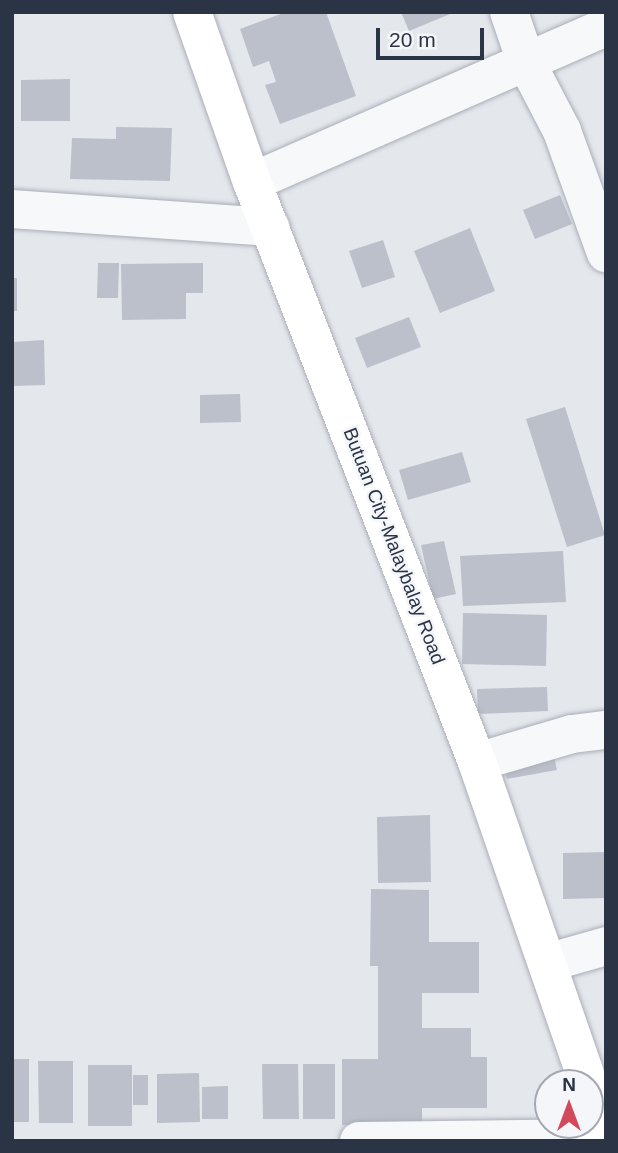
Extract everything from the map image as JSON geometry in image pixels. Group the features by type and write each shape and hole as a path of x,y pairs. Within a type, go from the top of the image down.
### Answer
{"main road":[{"name":"Butuan City-Malaybalay Road","path":"191,12 252,182 477,762 550,962 584,1069"}],"street":[{"path":"509,12 526,62 562,131 606,253"},
{"path":"252,182 606,27"},
{"path":"12,209 270,227"},
{"path":"477,762 572,734 606,730"},
{"path":"550,962 606,946"},
{"path":"359,1141 601,1139"}],"building":[{"path":"286,12 326,12 356,96 280,124 265,85 276,82 269,61 253,67 240,29"},
{"path":"401,12 455,12 409,31"},
{"path":"70,79 70,121 21,121 21,80"},
{"path":"116,127 172,128 170,181 70,179 72,138 116,139"},
{"path":"560,195 572,224 535,239 523,210"},
{"path":"470,228 495,291 440,313 414,251"},
{"path":"383,240 395,277 362,288 349,251"},
{"path":"98,263 119,263 118,298 97,298"},
{"path":"203,263 203,293 186,293 186,319 122,320 121,264"},
{"path":"12,278 17,278 17,311 12,311"},
{"path":"409,317 421,347 367,368 355,338"},
{"path":"44,340 45,385 12,386 12,342"},
{"path":"240,394 241,422 200,423 200,395"},
{"path":"565,407 605,535 567,547 526,419"},
{"path":"462,452 471,482 408,500 399,470"},
{"path":"444,541 456,594 433,599 421,545"},
{"path":"563,551 566,602 463,606 460,556"},
{"path":"463,613 547,615 546,666 462,664"},
{"path":"547,687 548,711 478,714 477,689"},
{"path":"549,735 557,770 507,779 500,744"},
{"path":"430,815 431,882 378,883 377,817"},
{"path":"606,852 606,898 563,899 563,853"},
{"path":"371,889 429,890 429,942 479,942 479,993 422,993 422,1028 471,1028 471,1057 487,1057 487,1108 422,1108 422,1125 342,1125 342,1059 378,1059 378,966 370,966"},
{"path":"12,1059 29,1059 29,1122 12,1122"},
{"path":"38,1061 73,1061 73,1123 39,1123"},
{"path":"262,1064 298,1064 299,1119 263,1119"},
{"path":"303,1064 335,1064 335,1119 303,1119"},
{"path":"88,1065 132,1065 132,1126 88,1126"},
{"path":"199,1073 200,1122 157,1123 157,1074"},
{"path":"133,1075 148,1075 148,1105 133,1105"},
{"path":"228,1086 228,1119 202,1119 202,1087"}]}
